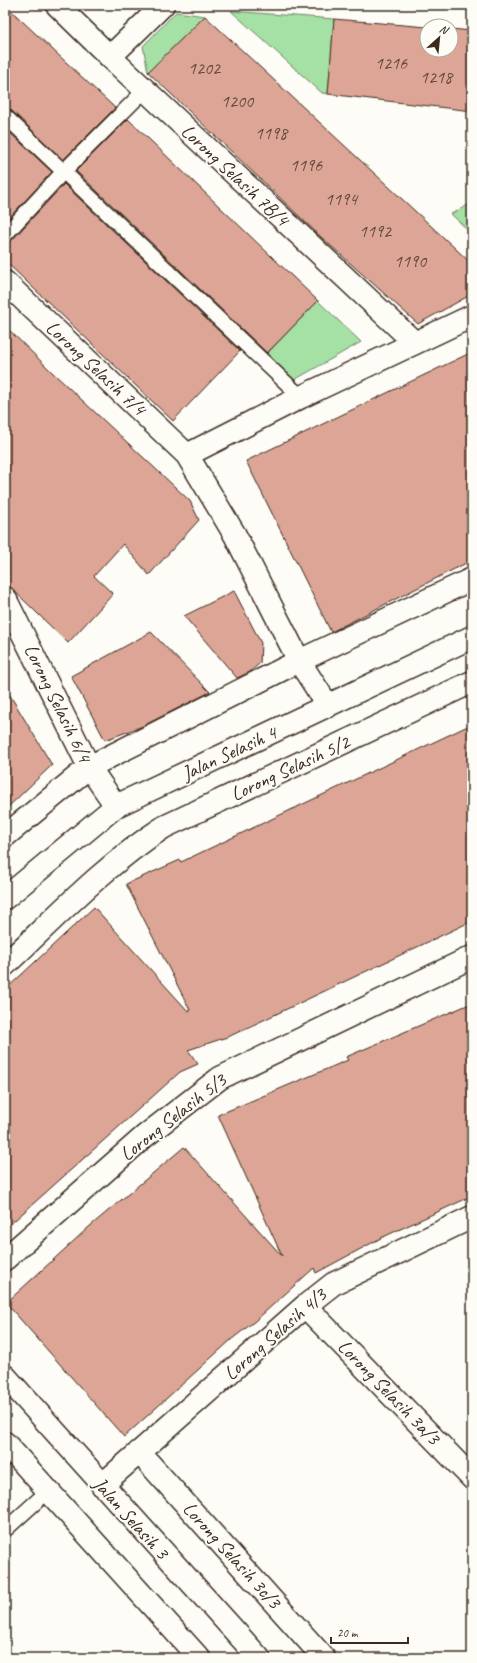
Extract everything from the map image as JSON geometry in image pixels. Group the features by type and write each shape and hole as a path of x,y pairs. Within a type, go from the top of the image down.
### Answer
{"street":[{"name":"Lorong Selasih 7B/4","path":"57,5 110,57 415,343"},
{"path":"110,57 163,5"},
{"name":"Lorong Selasih 7/4","path":"5,282 187,455 235,534 299,661 328,706"},
{"path":"187,455 301,397 472,316"},
{"path":"5,836 89,767 299,661 472,579"},
{"name":"Lorong Selasih 6/4","path":"5,598 89,767 116,806"},
{"name":"Jalan Selasih 4","path":"5,898 116,806 472,637"},
{"name":"Lorong Selasih 5/2","path":"5,964 113,864 140,843 164,828 472,682"},
{"name":"Lorong Selasih 5/3","path":"5,1259 145,1136 220,1078 472,957"},
{"name":"Lorong Selasih 4/3","path":"102,1485 305,1306 333,1284 472,1217"},
{"name":"Lorong Selasih 3a/3","path":"305,1306 472,1478"},
{"name":"Jalan Selasih 3","path":"5,1376 259,1658"},
{"path":"5,1443 200,1658"},
{"name":"Lorong Selasih 3c/3","path":"140,1452 324,1658"}],"lane":[{"path":"5,235 62,172 145,90"},
{"path":"5,116 62,172 301,397"},
{"path":"5,1530 48,1491"}],"green space":[{"path":"231,11 334,19 328,94 322,93"},
{"path":"176,12 205,16 148,72 143,46"},
{"path":"472,203 472,234 451,214"},
{"path":"318,301 361,342 289,383 263,358"}],"building":[{"path":"5,5 115,108 63,160 11,110 5,108"},
{"path":"205,16 472,264 472,294 418,324 321,237 148,72"},
{"path":"334,19 419,26 419,58 459,58 459,30 472,31 472,111 328,94"},
{"path":"128,119 318,301 267,353 76,171"},
{"path":"5,128 52,172 5,222"},
{"path":"64,184 240,351 173,421 5,261 5,243 11,241"},
{"path":"5,326 190,501 199,520 149,575 123,544 94,576 113,594 68,643 5,582"},
{"path":"472,352 472,560 331,632 246,461"},
{"path":"234,591 261,643 260,663 250,672 237,678 184,616"},
{"path":"151,632 210,692 143,726 105,740 71,676"},
{"path":"5,687 52,765 5,810"},
{"path":"472,724 472,921 230,1036 188,1050 198,1064 180,1072 5,1229 5,990 94,907 188,1011 190,1010 126,884 180,860 181,862"},
{"path":"472,1003 472,1196 381,1238 316,1273 314,1268 255,1321 232,1339 124,1437 6,1303 89,1227 184,1147 282,1256 218,1115 348,1060 346,1057"}]}
